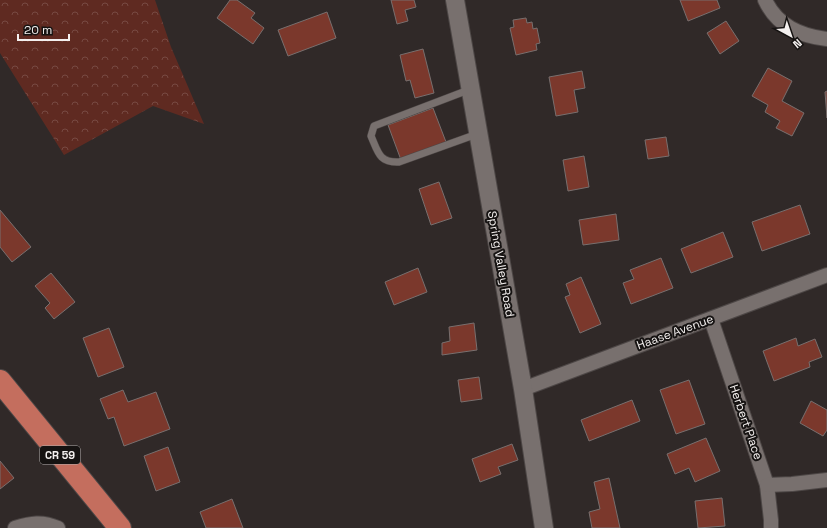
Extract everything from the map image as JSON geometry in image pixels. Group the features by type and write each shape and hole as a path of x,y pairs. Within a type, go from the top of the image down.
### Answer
{"main road":[{"name":"CR 59","path":"0,382 120,528"}],"street":[{"name":"Spring Valley Road","path":"455,0 523,389 544,528"},
{"path":"765,0 779,20 792,30 809,37 827,39"},
{"name":"Haase Avenue","path":"523,389 827,275"},
{"name":"Herbert Place","path":"711,319 766,485 771,528"},
{"path":"766,485 827,480"},
{"path":"15,528 36,522 58,528"}],"lane":[{"path":"471,89 374,126 370,136 383,160 392,163 399,162 479,134"}],"green space":[{"path":"0,0 155,0 171,47 204,124 153,106 64,155 0,53"}],"building":[{"path":"230,0 237,0 255,13 251,18 264,28 253,44 217,18"},
{"path":"391,0 414,0 416,7 405,10 408,21 397,24"},
{"path":"680,0 717,0 720,8 688,21"},
{"path":"327,12 336,38 288,56 278,30"},
{"path":"526,18 527,23 532,22 533,29 537,28 540,43 536,44 537,50 516,55 510,28 514,27 513,20"},
{"path":"726,21 739,41 720,54 707,33"},
{"path":"423,49 434,93 415,98 410,80 406,81 400,55"},
{"path":"768,68 792,81 782,101 804,113 792,136 776,128 780,121 765,112 768,105 752,96"},
{"path":"582,71 585,88 574,90 578,112 556,116 549,77"},
{"path":"827,91 827,118 825,92"},
{"path":"433,108 446,142 401,160 388,125"},
{"path":"666,137 669,156 648,159 645,140"},
{"path":"584,156 589,187 568,191 563,160"},
{"path":"439,182 452,218 431,225 419,189"},
{"path":"800,205 810,234 762,251 752,222"},
{"path":"0,210 31,247 12,262 0,247"},
{"path":"616,214 619,240 583,245 579,220"},
{"path":"723,232 733,257 691,273 681,249"},
{"path":"661,258 673,288 631,304 623,283 634,279 630,270"},
{"path":"418,268 427,292 394,305 385,282"},
{"path":"51,273 75,302 54,319 45,308 50,303 35,286"},
{"path":"581,277 601,324 580,333 565,297 570,295 566,284"},
{"path":"474,323 477,350 442,355 442,343 450,341 449,327"},
{"path":"109,328 124,367 98,377 83,338"},
{"path":"796,338 798,346 815,339 822,357 809,362 810,367 774,381 763,351"},
{"path":"479,377 482,399 461,402 458,380"},
{"path":"689,380 705,424 676,434 660,390"},
{"path":"123,390 128,402 156,392 170,429 124,446 114,417 108,419 100,399"},
{"path":"632,400 640,421 589,441 581,420"},
{"path":"811,401 827,410 827,430 823,436 800,423"},
{"path":"706,438 720,471 695,482 689,468 675,474 667,454"},
{"path":"512,444 518,460 498,467 501,474 480,482 472,459"},
{"path":"168,447 180,482 156,491 144,456"},
{"path":"0,461 14,478 0,489"},
{"path":"609,478 620,528 592,528 589,512 600,509 594,482"},
{"path":"722,498 725,526 698,528 695,501"},
{"path":"232,499 243,528 206,528 200,512"}]}
